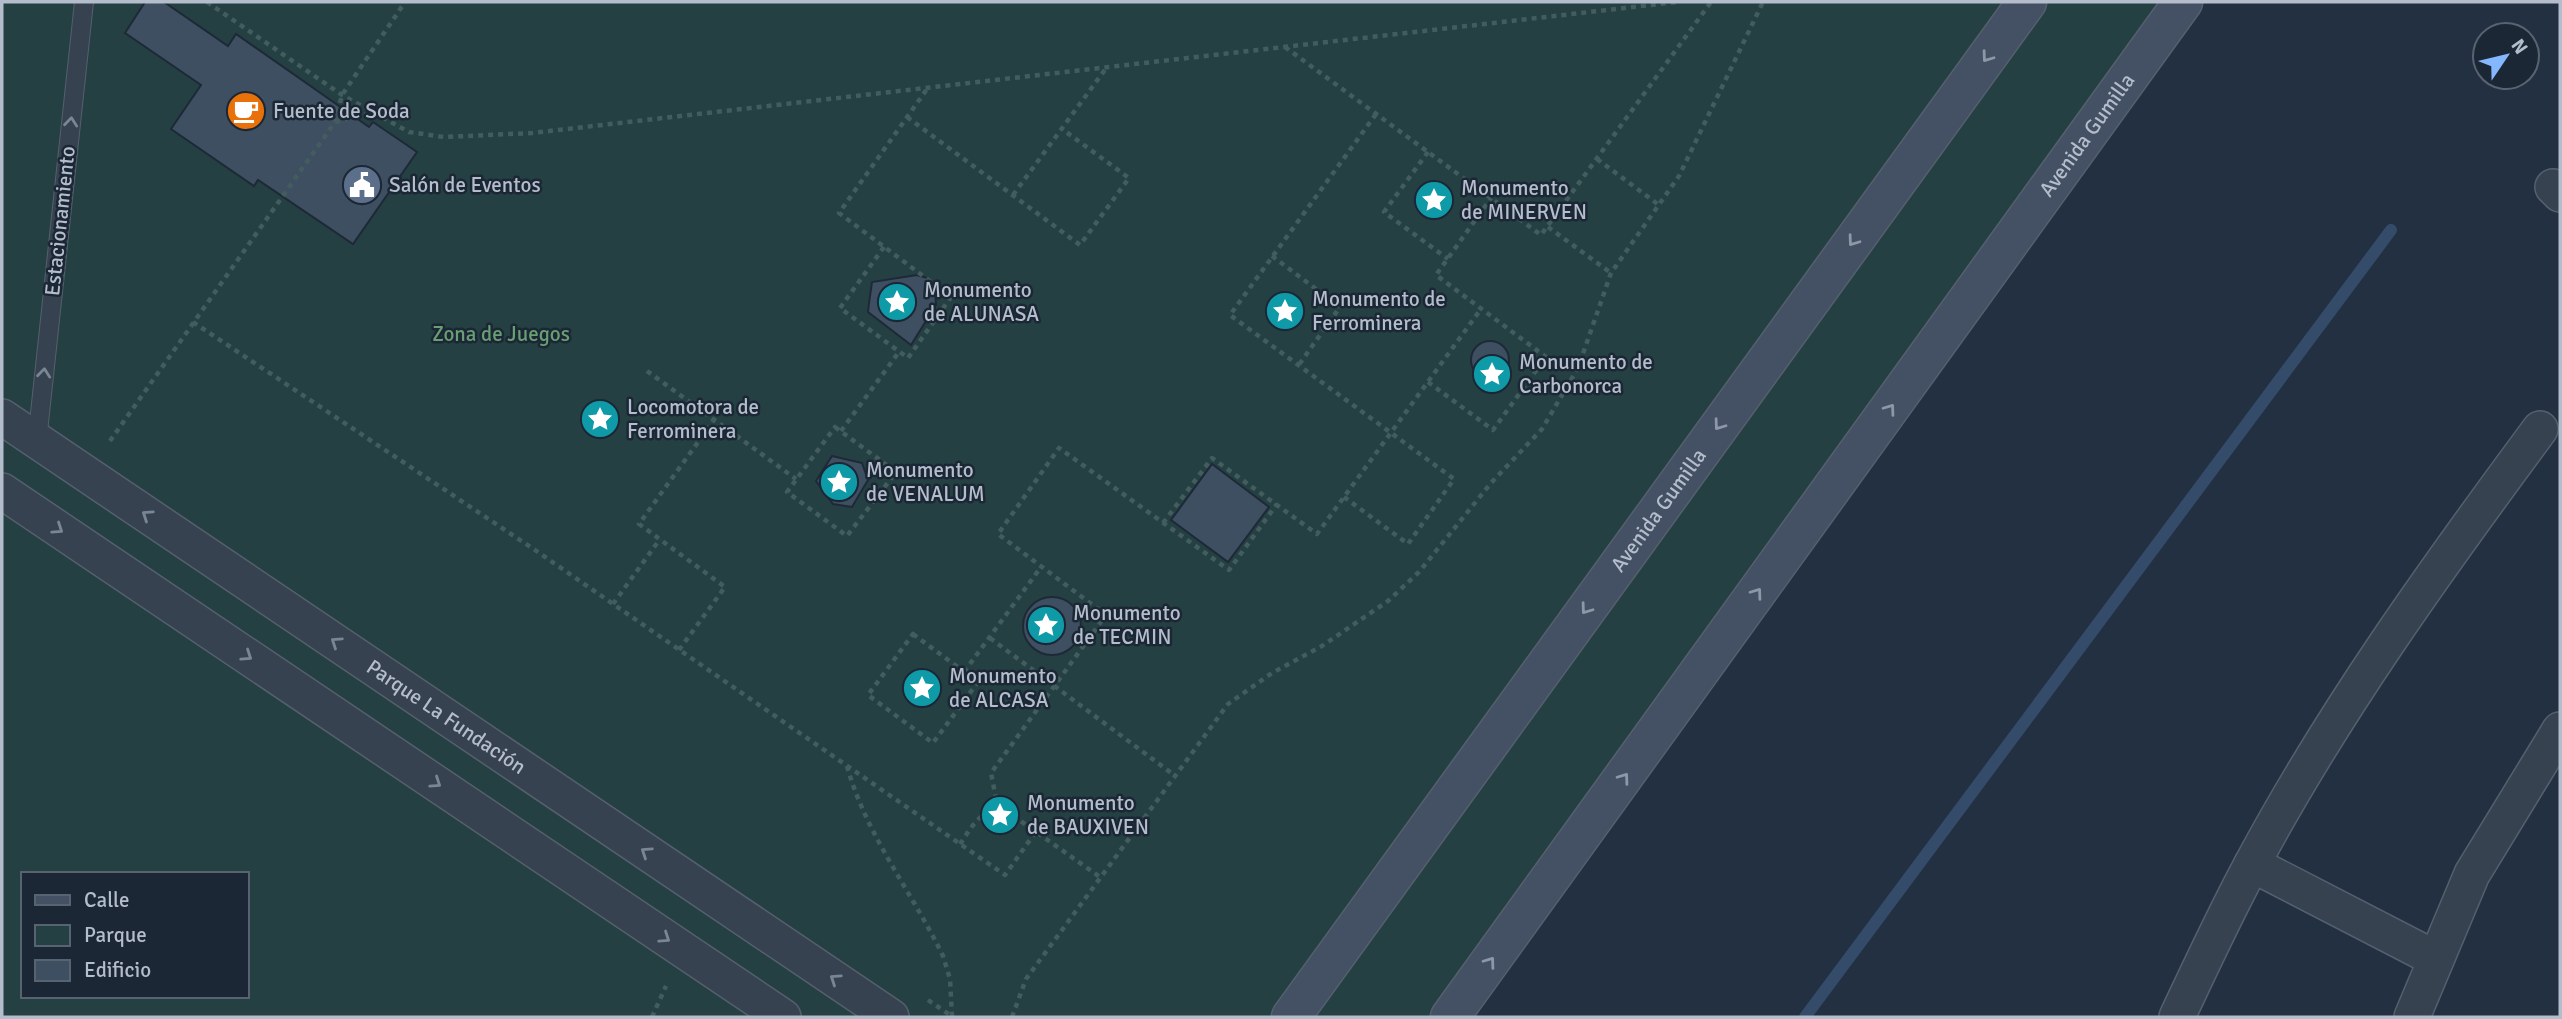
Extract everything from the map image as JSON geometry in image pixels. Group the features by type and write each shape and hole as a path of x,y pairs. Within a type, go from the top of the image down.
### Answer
{"main road":[{"name":"Avenida Gumilla","path":"1291,1017 2027,2"},
{"name":"Avenida Gumilla","path":"1450,1017 2183,2"}],"street":[{"name":"Parque La Fundación","path":"2,417 891,1017"},
{"path":"2177,1017 2252,864 2382,650 2459,538 2540,429"},
{"path":"2,491 783,1017"},
{"path":"2412,1017 2472,874 2560,730"},
{"path":"2252,864 2436,959"}],"lane":[{"name":"Estacionamiento","path":"37,440 83,2"}],"path":[{"path":"207,2 372,113 409,132 444,137 489,137 1677,2"},
{"path":"86,474 335,122 342,95 405,2"},
{"path":"1284,47 1541,234 1711,2"},
{"path":"1012,1017 1026,979 1228,704 1272,673 1360,622 1419,572 1491,483 1527,448 1557,407 1578,368 1611,273 1692,152 1763,2"},
{"path":"1013,195 1107,67"},
{"path":"884,247 839,308 908,358 951,297 839,213 928,88"},
{"path":"335,122 372,113"},
{"path":"1344,497 1408,544 1454,480 1230,315 1376,114"},
{"path":"907,117 1080,245 1129,178 1062,129"},
{"path":"1428,152 1384,212 1448,259"},
{"path":"1597,159 1659,205"},
{"path":"1428,382 1493,430 1546,357 1436,275 1491,198"},
{"path":"1548,227 1611,273"},
{"path":"1272,256 1340,307 1298,366"},
{"path":"1163,523 1212,458 1317,534 1481,309"},
{"path":"194,322 613,604 1004,875 1037,830"},
{"path":"841,431 899,352"},
{"path":"647,371 797,479"},
{"path":"679,650 725,587 639,524 714,420"},
{"path":"835,427 896,472 847,536 787,492 797,479 835,427"},
{"path":"998,809 991,774 1106,615 998,534 1059,448 1229,570 1277,504"},
{"path":"613,604 660,539"},
{"path":"964,672 1041,566"},
{"path":"913,634 964,672 978,682 933,743 868,695 913,634"},
{"path":"990,638 1174,775"},
{"path":"846,765 855,795 869,824 943,956 950,979 952,1017"},
{"path":"960,844 979,817 998,809 1013,814 1037,830 1100,877"}],"green space":[{"name":"Zona de Juegos","path":"2,2 2027,2 1291,1017 2,1017"},
{"path":"2037,2 2175,2 1443,1017 1299,1017"}],"building":[{"path":"145,2 164,2 228,46 236,34 369,127 373,122 417,152 353,244 258,180 254,186 171,129 201,85 125,33"},
{"path":"917,275 927,278 935,288 936,305 911,345 868,312 872,282"},
{"path":"1490,341 1503,347 1509,360 1503,373 1490,379 1477,373 1471,360 1477,347"},
{"path":"832,456 862,463 868,480 852,507 833,504 816,481"},
{"path":"1212,464 1269,507 1228,562 1171,520"},
{"path":"1052,597 1068,602 1076,610 1081,626 1076,642 1068,650 1052,655 1036,650 1028,642 1023,626 1028,610 1036,602"}],"waterway":[{"path":"1805,1017 2391,230"}],"place":[{"name":"Fuente de Soda","path":"246,111"},
{"name":"Salón de Eventos","path":"362,185"},
{"name":"Monumento de MINERVEN","path":"1434,200"},
{"name":"Monumento de ALUNASA","path":"897,302"},
{"name":"Monumento de Ferrominera","path":"1285,311"},
{"name":"Monumento de Carbonorca","path":"1492,374"},
{"name":"Locomotora de Ferrominera","path":"600,419"},
{"name":"Monumento de VENALUM","path":"839,482"},
{"name":"Monumento de TECMIN","path":"1046,625"},
{"name":"Monumento de ALCASA","path":"922,688"},
{"name":"Monumento de BAUXIVEN","path":"1000,815"}]}
